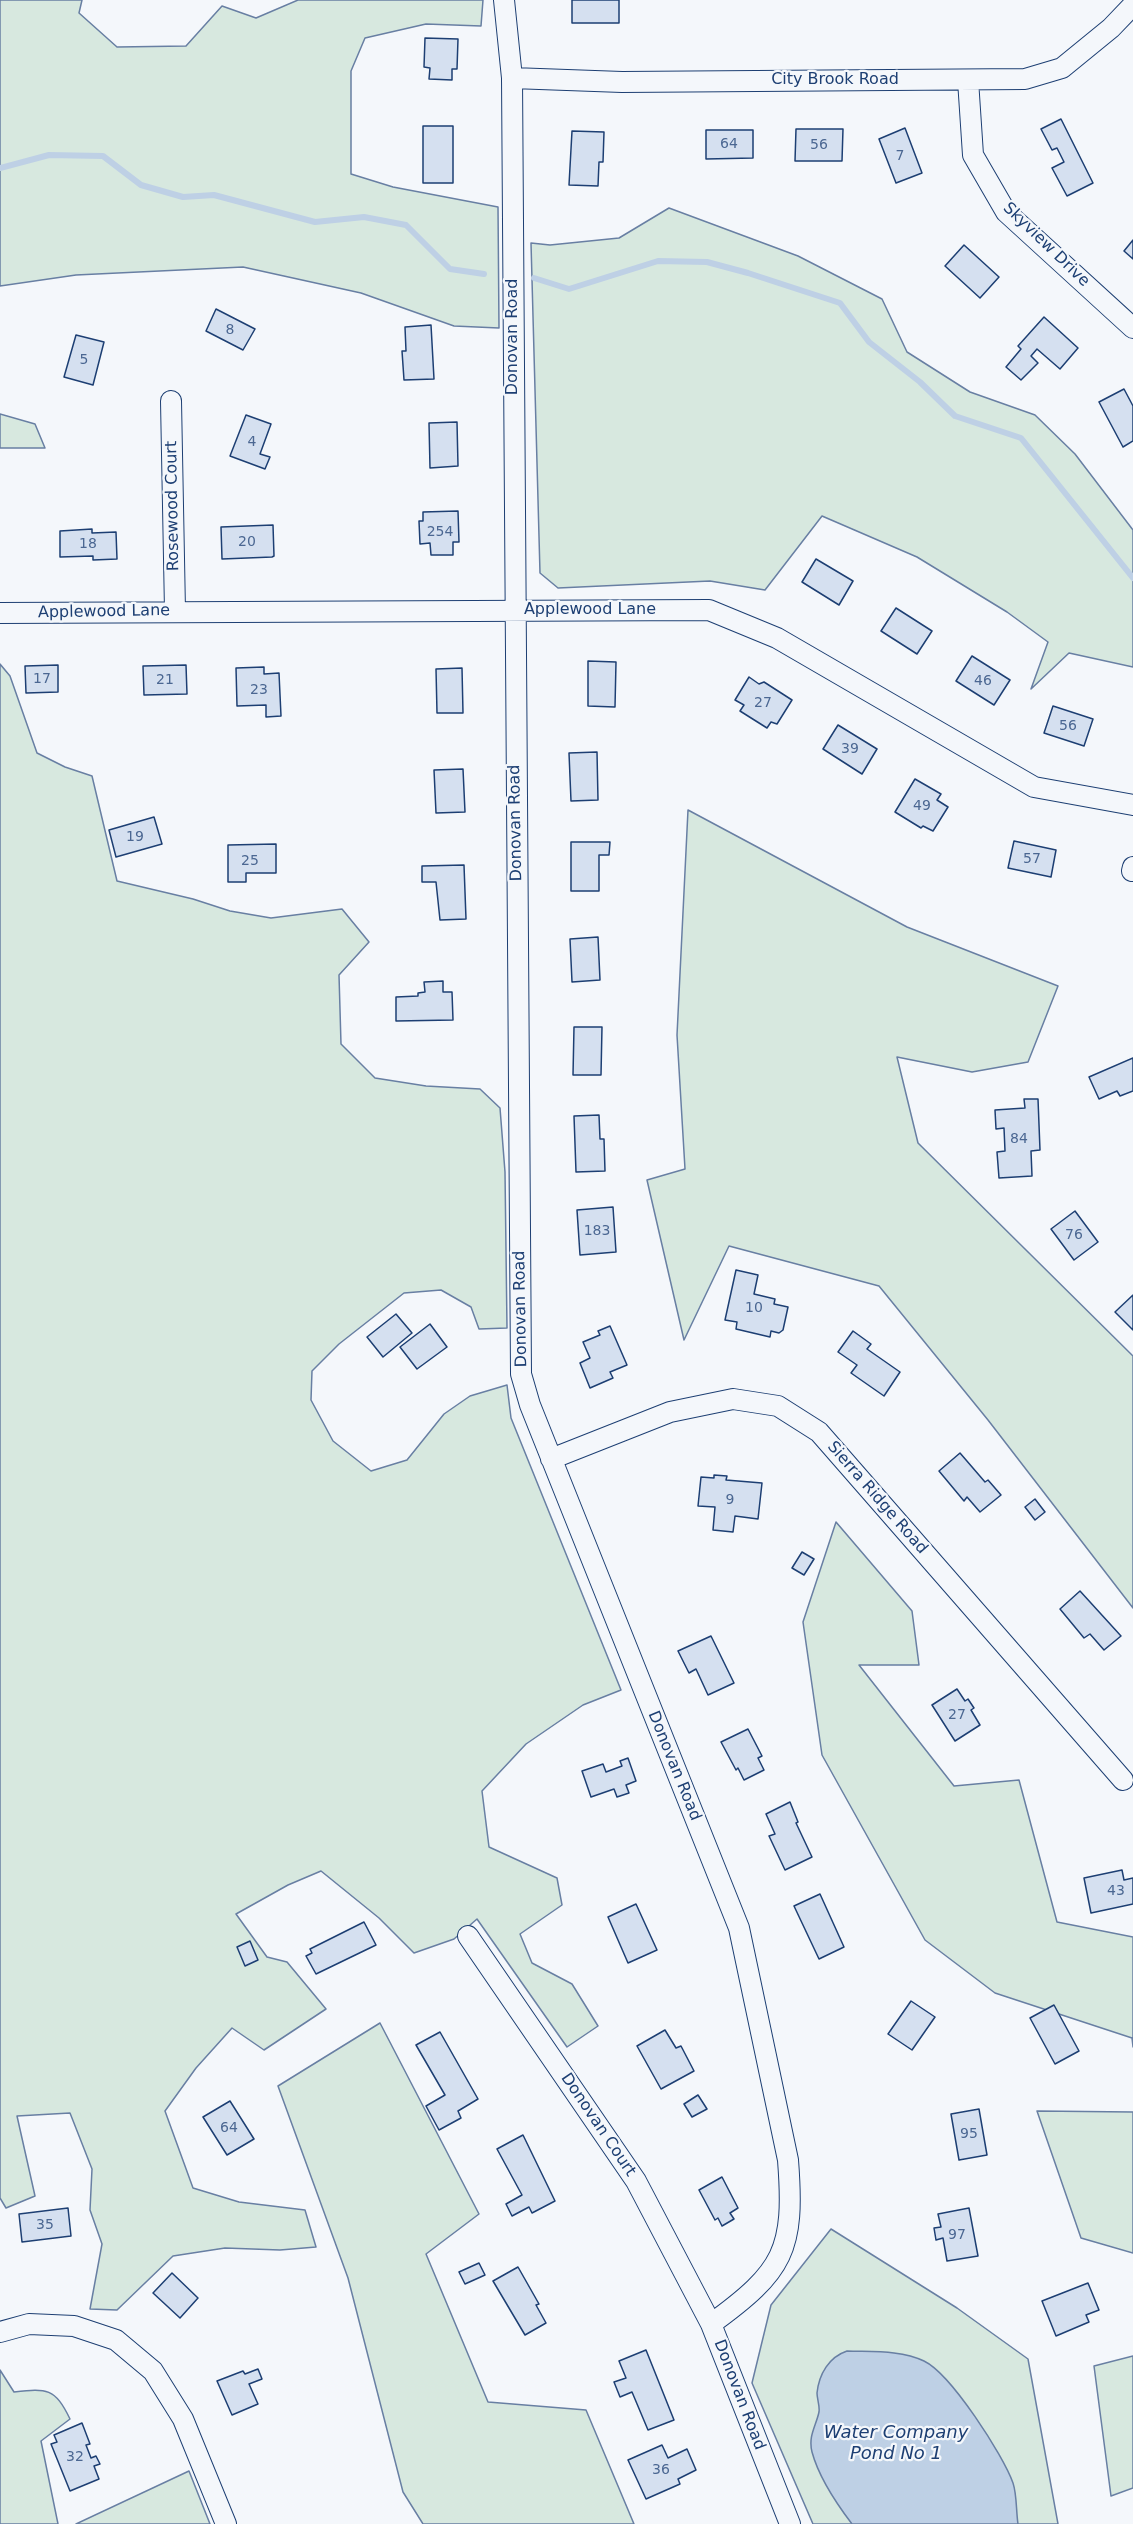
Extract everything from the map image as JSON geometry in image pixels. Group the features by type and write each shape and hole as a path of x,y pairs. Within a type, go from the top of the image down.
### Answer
{"street":[{"name":"Donovan Road","path":"504,0 512,78 521,1374 530,1405 551,1459 739,1928 788,2160 791,2198 790,2229 778,2264 744,2300 711,2324 790,2524"},
{"name":"City Brook Road","path":"512,78 622,82 1025,79 1062,68 1111,28 1133,5"},
{"name":"Skyview Drive","path":"968,80 973,155 1006,212 1133,328"},
{"name":"Rosewood Court","path":"171,401 175,611"},
{"name":"Applewood Lane","path":"0,613 709,610 777,638 1034,787 1133,806"},
{"name":"Sierra Ridge Road","path":"551,1459 670,1412 733,1399 778,1406 819,1432 1123,1780"},
{"name":"Donovan Court","path":"468,1936 636,2181 711,2324"},
{"path":"0,2332 29,2324 74,2326 116,2340 153,2371 183,2419 226,2524"}],"shaded area":[{"path":"0,0 82,0 79,13 117,47 186,46 222,6 256,18 298,0 483,0 481,26 426,24 365,38 351,71 351,174 393,187 498,207 499,328 454,326 361,293 243,267 76,275 0,286"},
{"path":"669,208 798,256 882,299 907,352 970,392 1035,415 1075,454 1133,530 1133,667 1069,653 1031,689 1048,642 1007,612 917,557 822,516 765,590 710,581 558,588 540,573 531,243 550,245 619,238"},
{"path":"0,414 35,424 45,448 0,448"},
{"path":"0,664 10,676 37,753 65,767 92,776 117,881 193,899 230,911 271,918 342,909 369,942 339,975 341,1044 375,1078 426,1086 480,1089 500,1108 505,1172 507,1328 479,1329 471,1307 441,1290 404,1293 339,1344 312,1371 311,1400 333,1441 371,1471 407,1460 444,1414 470,1396 507,1385 511,1418 621,1690 583,1705 526,1744 482,1791 489,1847 557,1878 562,1905 520,1934 532,1963 572,1984 598,2026 567,2047 477,1919 454,1939 414,1953 379,1918 321,1871 288,1885 236,1914 267,1957 287,1962 326,2009 264,2050 232,2028 196,2068 165,2111 193,2188 239,2202 305,2210 316,2247 280,2250 225,2248 173,2256 117,2310 90,2309 102,2244 90,2210 92,2169 70,2113 17,2116 35,2196 6,2208 0,2198"},
{"path":"688,810 907,927 1058,986 1028,1062 972,1072 897,1057 918,1143 1133,1356 1133,1608 988,1420 879,1286 729,1246 684,1340 647,1180 685,1169 677,1035"},
{"path":"836,1522 912,1611 919,1665 859,1665 954,1786 1019,1780 1057,1922 1133,1937 1133,2047 1132,2038 995,1993 925,1940 822,1755 803,1622"},
{"path":"380,2023 479,2214 426,2254 488,2402 586,2410 634,2524 423,2524 403,2492 348,2278 278,2086"},
{"path":"1037,2111 1133,2112 1133,2253 1081,2238"},
{"path":"831,2229 957,2308 1028,2359 1058,2524 813,2524 752,2383 771,2305"},
{"path":"1133,2356 1133,2488 1111,2496 1094,2366"},
{"path":"0,2370 14,2392 35,2390 49,2392 60,2401 70,2419 41,2441 58,2524 0,2524"},
{"path":"189,2471 210,2524 76,2524"}],"water":[{"name":"Water Company Pond No 1","path":"847,2351 887,2352 915,2357 935,2369 948,2382 975,2416 1007,2470 1013,2483 1018,2524 852,2524 824,2481 815,2462 811,2446 819,2412 817,2393 820,2379 830,2362"}],"building":[{"path":"572,0 619,0 619,23 572,23"},
{"path":"425,38 458,39 457,69 452,69 452,80 429,79 430,68 424,67"},
{"path":"1061,119 1093,183 1067,196 1052,168 1064,162 1057,148 1052,150 1041,129"},
{"path":"423,126 453,126 453,183 423,183"},
{"path":"905,128 922,173 896,183 879,139"},
{"path":"796,129 843,129 842,161 795,161"},
{"path":"706,130 753,130 753,158 706,159"},
{"path":"572,131 604,132 603,162 599,162 598,186 569,185"},
{"path":"1133,240 1133,259 1124,251"},
{"path":"964,245 999,277 980,298 945,266"},
{"path":"216,309 255,329 243,350 206,331"},
{"path":"1044,317 1078,348 1060,369 1037,349 1031,356 1038,363 1021,380 1006,367 1021,349 1018,346"},
{"path":"431,325 434,379 404,380 402,351 406,351 405,327"},
{"path":"76,335 104,342 93,385 64,377"},
{"path":"1124,389 1133,406 1133,441 1123,447 1099,402"},
{"path":"246,415 271,424 260,454 270,457 265,469 230,456"},
{"path":"457,422 458,466 430,468 429,423"},
{"path":"458,511 459,542 453,542 453,555 431,555 430,543 420,544 419,521 423,521 423,512"},
{"path":"273,525 274,556 222,559 221,527"},
{"path":"92,529 92,533 116,532 117,559 93,560 93,556 60,557 60,531"},
{"path":"816,559 853,581 839,605 802,582"},
{"path":"896,608 932,631 917,654 881,631"},
{"path":"972,656 1010,680 994,705 956,681"},
{"path":"588,661 616,662 615,707 588,706"},
{"path":"58,665 58,692 26,693 25,666"},
{"path":"186,665 187,694 144,695 143,666"},
{"path":"264,667 264,674 279,673 281,716 266,717 266,705 237,706 236,668"},
{"path":"462,668 463,713 437,713 436,669"},
{"path":"749,677 759,684 764,682 792,700 777,724 771,722 767,728 740,711 744,705 735,700"},
{"path":"1053,706 1093,719 1084,746 1044,733"},
{"path":"838,725 877,749 862,774 823,749"},
{"path":"597,752 598,800 571,801 569,753"},
{"path":"463,769 465,812 436,813 434,770"},
{"path":"915,779 941,794 937,800 948,807 933,831 923,826 921,828 895,812"},
{"path":"154,817 162,844 116,857 109,830"},
{"path":"1014,841 1056,850 1051,877 1008,868"},
{"path":"571,842 610,842 609,855 599,855 599,891 571,891"},
{"path":"276,844 276,873 246,873 246,882 228,882 228,845"},
{"path":"464,865 466,919 440,920 436,882 422,882 422,866"},
{"path":"598,937 600,980 572,982 570,939"},
{"path":"443,981 443,992 452,992 453,1020 396,1021 396,997 418,996 418,993 425,992 424,982"},
{"path":"574,1027 602,1027 601,1075 573,1075"},
{"path":"1133,1058 1133,1091 1120,1096 1117,1091 1099,1099 1089,1077"},
{"path":"1024,1099 1038,1099 1040,1150 1031,1151 1032,1176 999,1178 997,1152 1005,1151 1004,1128 996,1129 995,1110 1025,1108"},
{"path":"599,1115 600,1139 604,1139 605,1171 576,1172 574,1116"},
{"path":"613,1207 616,1252 580,1255 577,1210"},
{"path":"1075,1211 1098,1242 1074,1260 1051,1229"},
{"path":"736,1270 758,1275 754,1294 775,1299 774,1304 788,1307 783,1330 779,1333 771,1331 770,1337 736,1329 737,1322 725,1320"},
{"path":"1133,1295 1133,1330 1115,1312"},
{"path":"396,1314 412,1333 383,1357 367,1337"},
{"path":"430,1324 447,1347 417,1369 400,1347"},
{"path":"610,1326 627,1365 610,1372 613,1378 590,1388 580,1363 590,1358 583,1342 600,1335 598,1331"},
{"path":"853,1331 871,1344 867,1349 900,1372 884,1396 851,1373 857,1365 838,1352"},
{"path":"960,1453 985,1482 988,1480 1001,1495 980,1512 967,1497 964,1501 939,1471"},
{"path":"714,1475 727,1476 726,1480 762,1483 758,1519 735,1516 733,1532 713,1530 715,1507 698,1506 701,1477 714,1478"},
{"path":"1035,1499 1045,1512 1035,1520 1025,1507"},
{"path":"802,1552 814,1559 804,1575 792,1568"},
{"path":"1080,1591 1121,1636 1104,1650 1090,1634 1084,1638 1060,1609"},
{"path":"711,1636 734,1683 708,1695 696,1669 689,1673 678,1651"},
{"path":"957,1689 965,1701 968,1699 974,1708 971,1710 980,1725 955,1741 932,1705"},
{"path":"748,1729 762,1756 758,1758 764,1770 744,1780 721,1742"},
{"path":"628,1758 636,1781 626,1785 629,1793 617,1797 614,1789 591,1797 582,1771 603,1764 606,1772 622,1766 620,1761"},
{"path":"790,1802 798,1822 796,1823 812,1857 785,1870 769,1836 775,1834 766,1814"},
{"path":"1122,1870 1124,1880 1133,1878 1133,1904 1091,1913 1084,1878"},
{"path":"820,1894 844,1947 819,1959 794,1906"},
{"path":"636,1904 657,1950 628,1963 608,1917"},
{"path":"364,1922 376,1945 316,1974 306,1956 312,1953 310,1949"},
{"path":"250,1941 258,1960 245,1966 237,1947"},
{"path":"911,2001 935,2017 912,2050 888,2034"},
{"path":"1054,2005 1079,2051 1055,2064 1030,2018"},
{"path":"665,2030 676,2048 681,2046 694,2071 661,2089 637,2046"},
{"path":"440,2032 478,2099 458,2111 461,2118 439,2130 426,2106 445,2095 416,2045"},
{"path":"698,2095 707,2109 692,2117 684,2104"},
{"path":"230,2101 254,2139 227,2155 203,2117"},
{"path":"979,2109 987,2155 959,2160 951,2114"},
{"path":"523,2135 555,2201 532,2213 529,2207 512,2216 506,2204 522,2195 497,2149"},
{"path":"722,2177 738,2208 730,2213 734,2219 722,2226 718,2218 715,2220 699,2190"},
{"path":"68,2208 71,2236 22,2242 19,2214"},
{"path":"969,2208 978,2256 947,2261 943,2238 936,2240 934,2228 941,2227 938,2214"},
{"path":"479,2263 485,2275 465,2284 459,2272"},
{"path":"518,2267 539,2304 536,2305 546,2323 525,2335 493,2281"},
{"path":"172,2273 198,2298 180,2318 153,2293"},
{"path":"1088,2283 1099,2310 1086,2315 1089,2322 1056,2336 1042,2301"},
{"path":"646,2350 674,2420 648,2430 632,2392 620,2397 614,2382 626,2378 619,2361"},
{"path":"258,2369 262,2379 249,2384 258,2404 232,2415 217,2381 243,2371 245,2374"},
{"path":"82,2423 90,2444 86,2445 91,2458 96,2456 100,2464 94,2466 99,2479 70,2491 51,2444 57,2442 54,2435"},
{"path":"662,2445 668,2458 687,2449 696,2470 678,2479 680,2484 646,2499 628,2460"}],"waterway":[{"path":"0,168 49,155 103,156 141,185 183,197 214,195 315,222 364,217 406,225 450,269 484,274"},
{"path":"534,278 569,289 658,261 707,262 840,303 869,342 920,382 955,416 1021,438 1133,578"}]}
